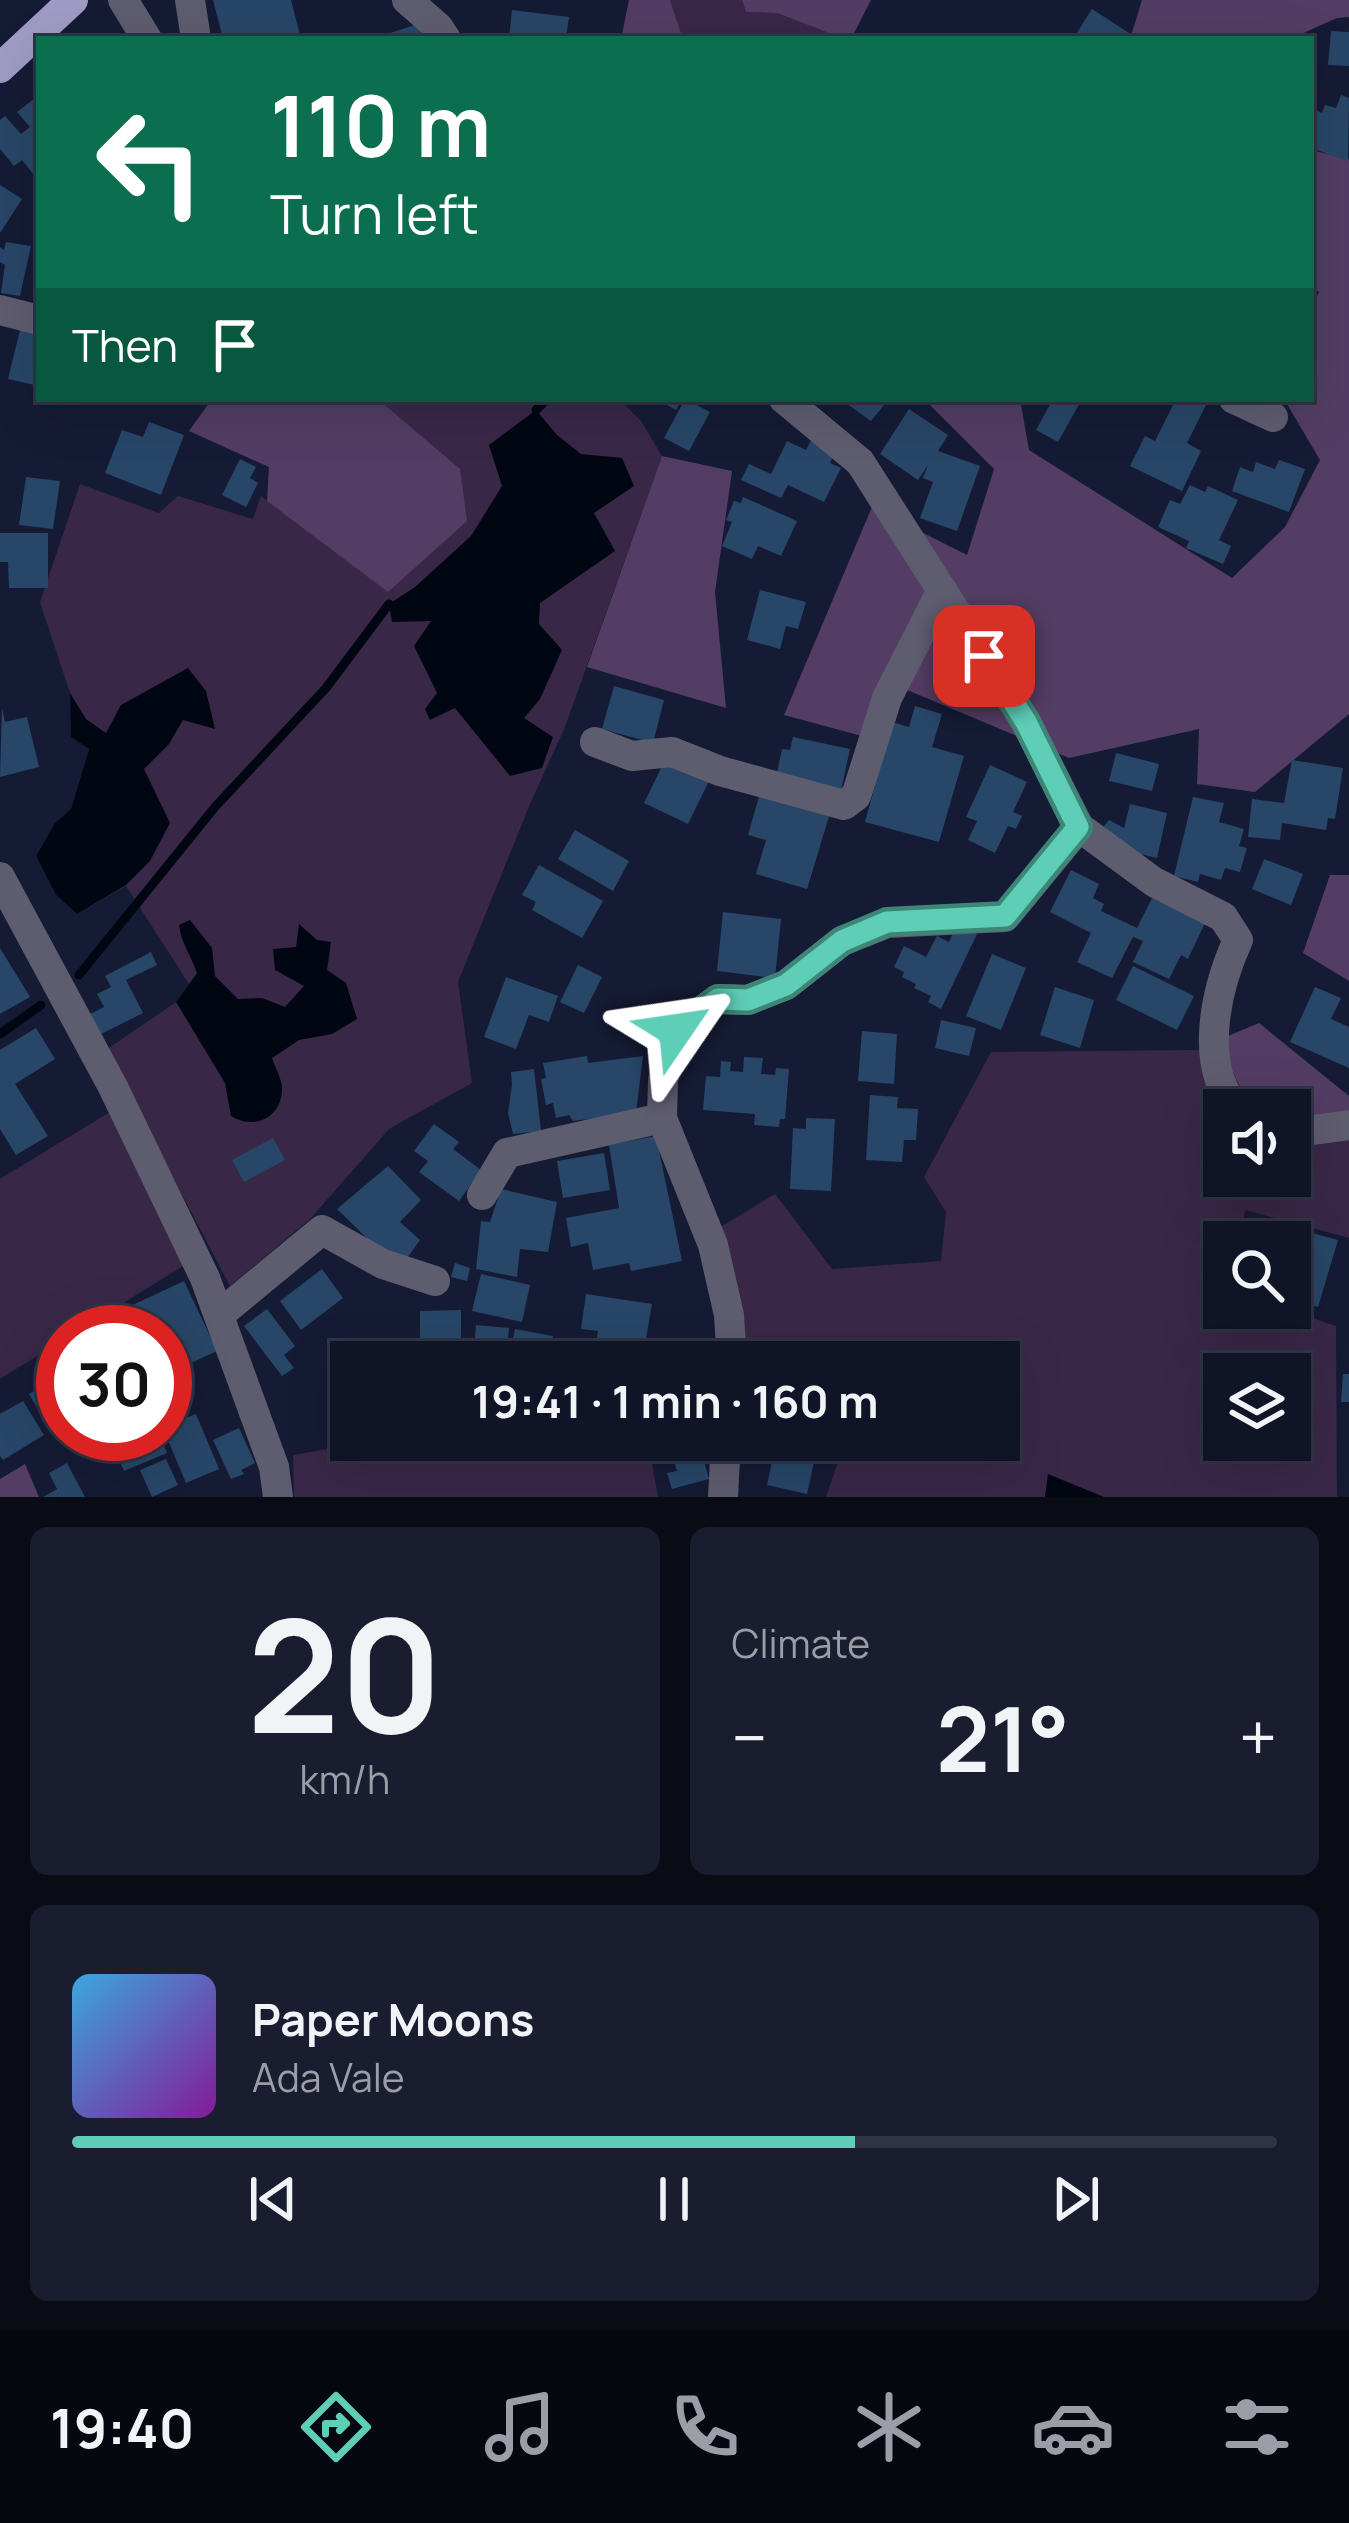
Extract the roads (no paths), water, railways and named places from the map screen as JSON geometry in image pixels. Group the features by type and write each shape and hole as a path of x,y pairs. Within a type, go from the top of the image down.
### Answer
{"main road":[{"path":"6,54 74,0"}],"street":[{"path":"123,0 142,36"},
{"path":"190,0 196,36"},
{"path":"407,0 444,36"},
{"path":"788,402 860,462 1026,722 1078,827 1154,882 1223,917 1238,940 1228,962 1216,1020 1214,1062 1225,1089"},
{"path":"1240,402 1273,417"},
{"path":"595,742 632,756 672,752 720,771 844,805 856,796 887,698 942,590"},
{"path":"731,1341 730,1315 713,1245 662,1118 663,1080 676,1030 718,999 748,1000 786,985 842,941 887,922 1005,916 1078,827"},
{"path":"0,877 113,1087 206,1278 274,1467 278,1497"},
{"path":"482,1195 507,1153 662,1118"},
{"path":"1311,1130 1349,1125"},
{"path":"219,1315 322,1230 383,1264 435,1281"},
{"path":"723,1497 725,1461"}],"waterway":[{"path":"536,410 544,402"},
{"path":"79,975 215,807 326,688 389,604"},
{"path":"0,1034 41,1005"}]}
